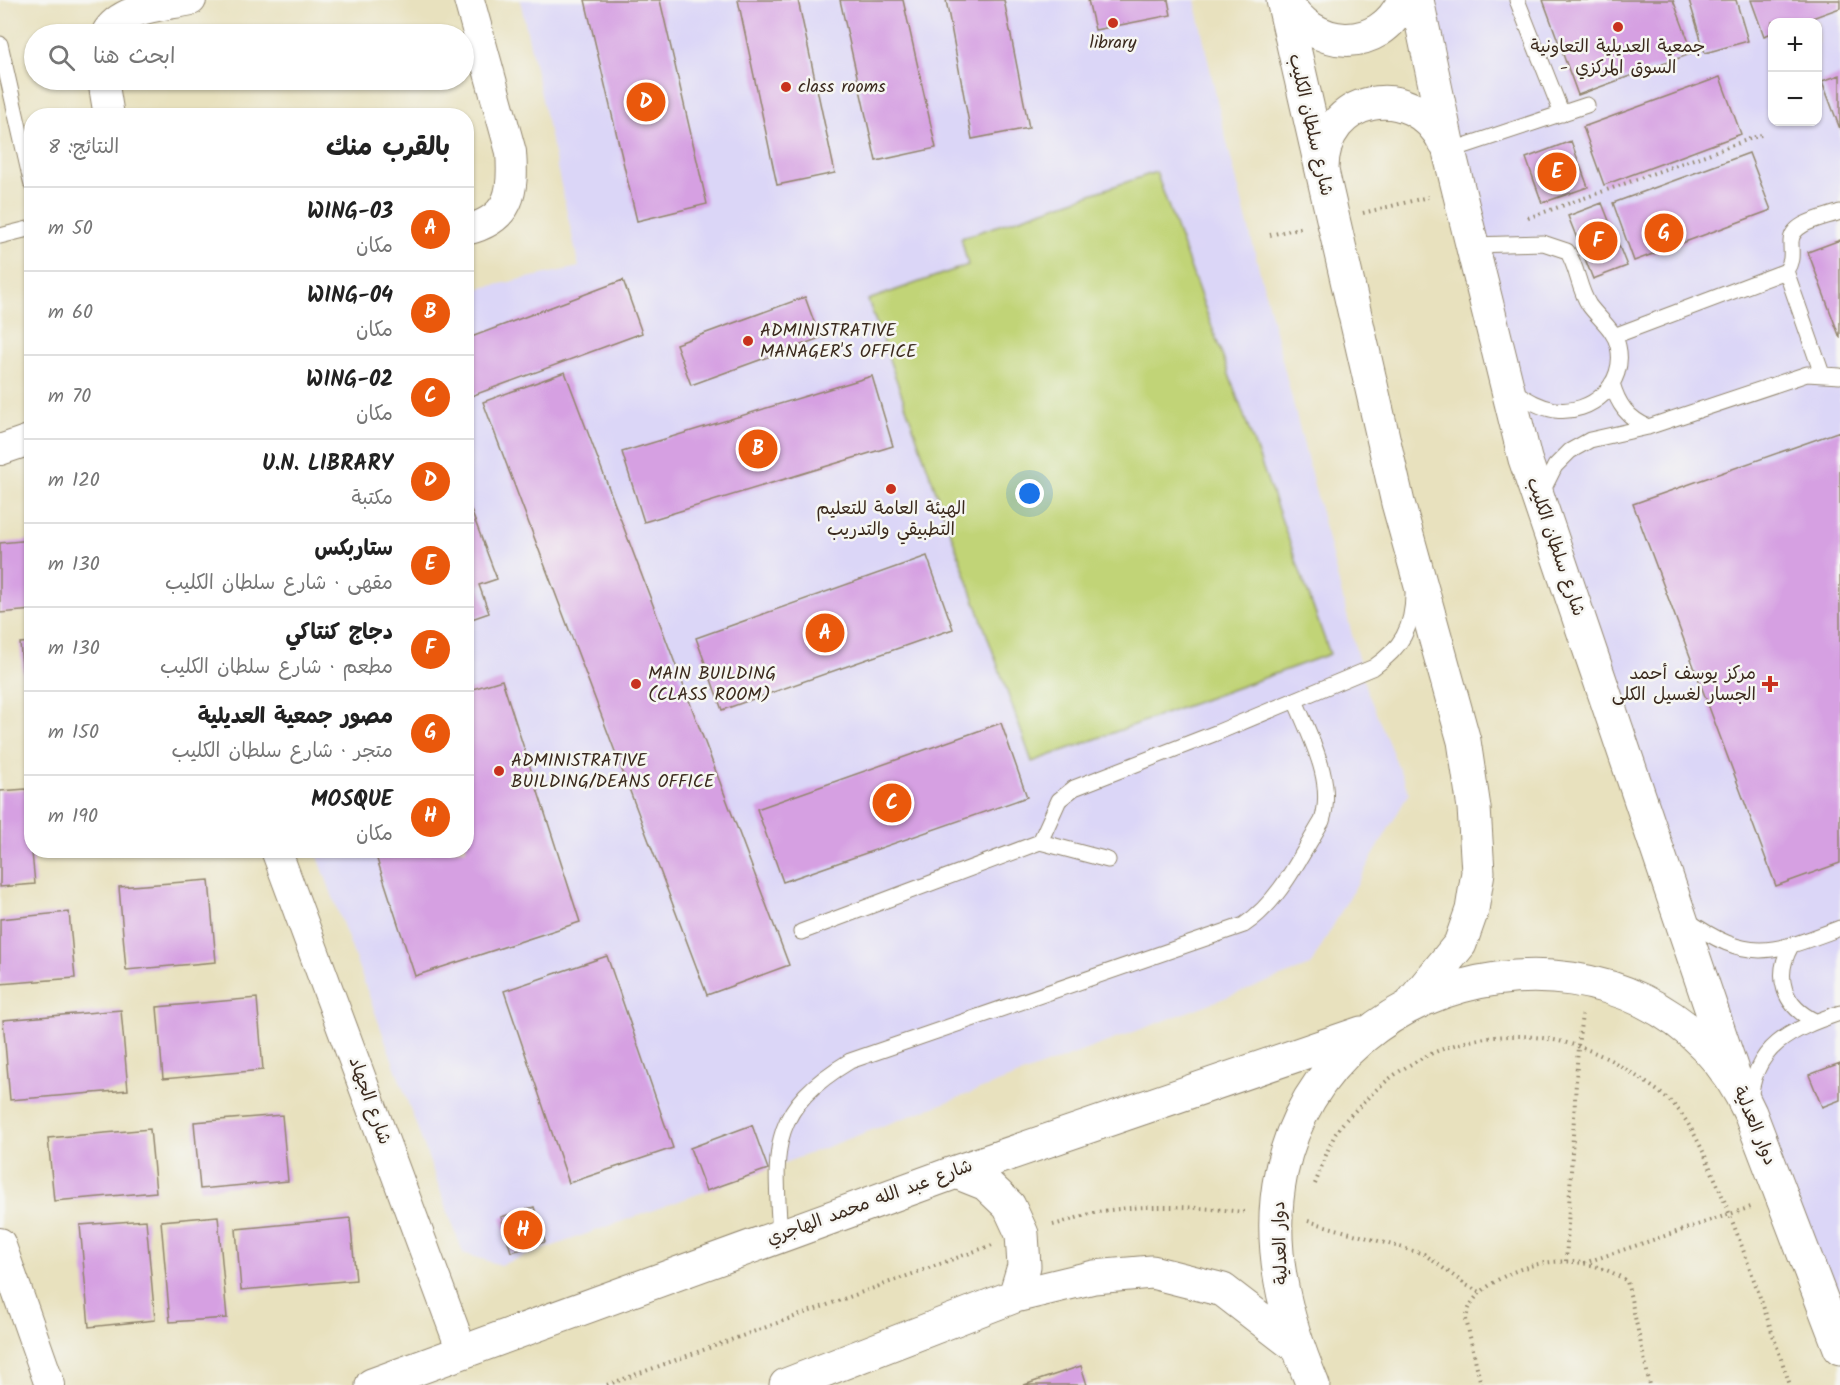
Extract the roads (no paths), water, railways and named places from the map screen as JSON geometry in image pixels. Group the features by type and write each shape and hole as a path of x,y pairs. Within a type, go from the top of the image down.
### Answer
{"main road":[{"path":"1284,0 1293,15 1311,32 1334,40 1359,39 1382,29 1399,12 1404,0"},
{"name":"شارع سلطان الكليب","path":"1284,0 1322,178 1413,560 1464,741 1478,842 1478,872 1472,910 1460,944 1410,1005"},
{"name":"شارع سلطان الكليب","path":"1417,0 1448,149 1525,459 1736,1082"},
{"path":"1322,178 1322,153 1331,131 1348,113 1370,103 1395,102 1418,110 1437,125 1448,149"},
{"name":"دوار العدلية","path":"1312,1385 1283,1303 1295,1222 1281,1172 1294,1132 1314,1093 1340,1059 1371,1030 1410,1005 1452,987 1496,977 1542,975 1587,982 1631,996 1671,1018 1706,1047 1736,1082 1750,1113 1784,1196 1840,1348"},
{"name":"شارع عبد الله محمد الهاجري","path":"372,1385 462,1350 956,1172 1371,1030"},
{"path":"956,1172 986,1184 1009,1206 1022,1234 1024,1266 1015,1296"},
{"path":"786,1385 838,1376 1015,1296 1094,1277 1152,1272 1222,1290 1297,1347"}],"street":[{"path":"114,24 130,14 191,0"},
{"path":"469,0 511,152 512,171 512,187 498,216 483,226 474,228"},
{"path":"105,90 108,108"},
{"path":"0,450 24,442"},
{"name":"شارع الجهاد","path":"279,858 462,1350"},
{"path":"0,1243 50,1385"}],"lane":[{"path":"1517,0 1562,114"},
{"path":"0,44 24,150"},
{"path":"1448,149 1587,105"},
{"path":"1822,374 1786,271 1793,255 1791,237 1796,229 1840,212"},
{"path":"0,236 24,230"},
{"path":"1473,245 1544,243 1567,251 1575,267 1580,288 1589,305 1614,336 1619,361 1612,383 1596,402 1582,408 1565,411 1532,403 1508,387"},
{"path":"1614,336 1786,271"},
{"path":"1542,508 1545,486 1555,466 1570,451 1590,440 1648,427 1795,378 1822,374 1840,376"},
{"path":"1612,383 1620,405 1628,415 1648,427"},
{"path":"1040,842 1059,800 1074,788 1374,667 1395,652 1407,632 1413,606 1413,560"},
{"path":"780,1236 776,1160 781,1135 799,1102 824,1077 850,1061 1245,925 1261,914 1274,898 1322,821 1327,807 1325,778 1295,700"},
{"path":"801,932 1040,842 1108,860"},
{"path":"1679,914 1723,943 1761,951 1791,946 1840,928"},
{"path":"1791,946 1782,970 1784,990 1793,1007 1815,1021"},
{"path":"1750,1113 1751,1088 1759,1066 1779,1041 1792,1031 1840,1012"}],"place":[{"name":"library","path":"1113,23"},
{"name":"جمعية العديلية التعاونية - السوق المركزي","path":"1618,27"},
{"name":"class rooms","path":"786,87"},
{"name":"U.N. LIBRARY","path":"646,102"},
{"name":"ستاربكس","path":"1557,172"},
{"name":"مصور جمعية العديلية","path":"1664,233"},
{"name":"دجاج كنتاكي","path":"1598,241"},
{"name":"ADMINISTRATIVE MANAGER'S OFFICE","path":"748,341"},
{"name":"WING-04","path":"758,449"},
{"name":"الهيئة العامة للتعليم التطبيقي والتدريب","path":"891,489"},
{"name":"WING-03","path":"825,633"},
{"name":"MAIN BUILDING (CLASS ROOM)","path":"636,684"},
{"name":"مركز يوسف أحمد الجسار لغسيل الكلى","path":"1770,684"},
{"name":"ADMINISTRATIVE BUILDING/DEANS OFFICE","path":"499,771"},
{"name":"WING-02","path":"892,803"},
{"name":"MOSQUE","path":"523,1230"}]}
